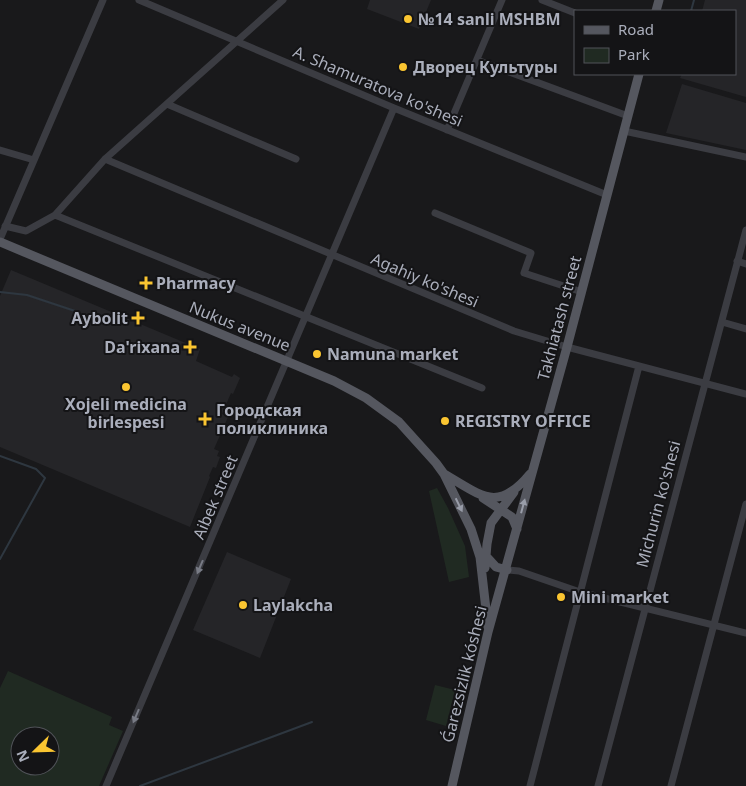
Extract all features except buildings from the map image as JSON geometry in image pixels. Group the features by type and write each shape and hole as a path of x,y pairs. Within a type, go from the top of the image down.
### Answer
{"main road":[{"name":"Takhiatash street","path":"506,570 568,347 640,75"},
{"name":"Nukus avenue","path":"0,240 334,381 366,398 399,422 444,474"},
{"path":"484,585 491,523 514,491 534,470"},
{"path":"444,474 512,517 517,529"},
{"path":"444,474 473,536 480,557 488,632"},
{"path":"479,495 494,498 514,491"},
{"path":"473,536 496,567 506,570"},
{"name":"Ǵarezsizlik kóshesi","path":"452,786 488,632 506,570"}],"street":[{"path":"0,240 103,0"},
{"name":"A. Shamuratova ko'shesi","path":"139,0 394,108 608,195"},
{"path":"6,226 26,231 55,215 105,159 282,0"},
{"path":"448,130 502,0"},
{"path":"542,0 574,13"},
{"path":"477,60 628,116"},
{"path":"167,104 296,158"},
{"name":"Aibek street","path":"106,786 394,108"},
{"path":"624,131 746,157"},
{"path":"0,150 34,160"},
{"name":"Agahiy ko'shesi","path":"105,159 514,331 746,394"},
{"path":"435,214 531,253 524,274 582,292"},
{"path":"55,215 482,388"},
{"name":"Michurin ko'shesi","path":"598,786 746,230"},
{"path":"737,262 746,264"},
{"path":"722,322 746,329"},
{"path":"530,786 639,366"},
{"path":"672,786 746,504"},
{"path":"506,570 519,571 580,592 746,633"}],"shaded area":[{"name":"№14 sanli MSHBM","path":"370,0 431,0 419,29 367,9"},
{"path":"705,0 746,0 746,97 680,78 682,75 736,75 736,10 702,10"},
{"path":"682,84 746,103 746,150 666,133"},
{"path":"11,270 200,349 196,361 232,377 234,374 240,378 222,414 228,417 214,449 219,451 217,456 220,457 216,468 213,467 209,476 190,527 0,447 0,296"},
{"name":"Laylakcha","path":"227,552 291,579 260,658 193,630"}],"green space":[{"path":"437,488 465,546 469,577 449,582 429,491"},
{"path":"8,671 112,717 109,725 123,731 99,786 0,786 0,688"},
{"path":"435,685 455,690 446,726 426,720"}],"waterway":[{"path":"691,10 694,0"},
{"path":"0,292 27,295 75,311"},
{"path":"0,456 36,469 45,478 0,559"},
{"path":"140,786 312,722"}],"place":[{"name":"№14 sanli MSHBM","path":"408,19"},
{"name":"Дворец Культуры","path":"403,67"},
{"name":"Pharmacy","path":"146,283"},
{"name":"Aybolit","path":"138,318"},
{"name":"Da'rixana","path":"190,347"},
{"name":"Namuna market","path":"317,354"},
{"name":"Xojeli medicina birlespesi","path":"126,387"},
{"name":"Городская поликлиника","path":"205,419"},
{"name":"REGISTRY OFFICE","path":"445,421"},
{"name":"Mini market","path":"561,597"},
{"name":"Laylakcha","path":"243,605"}]}
